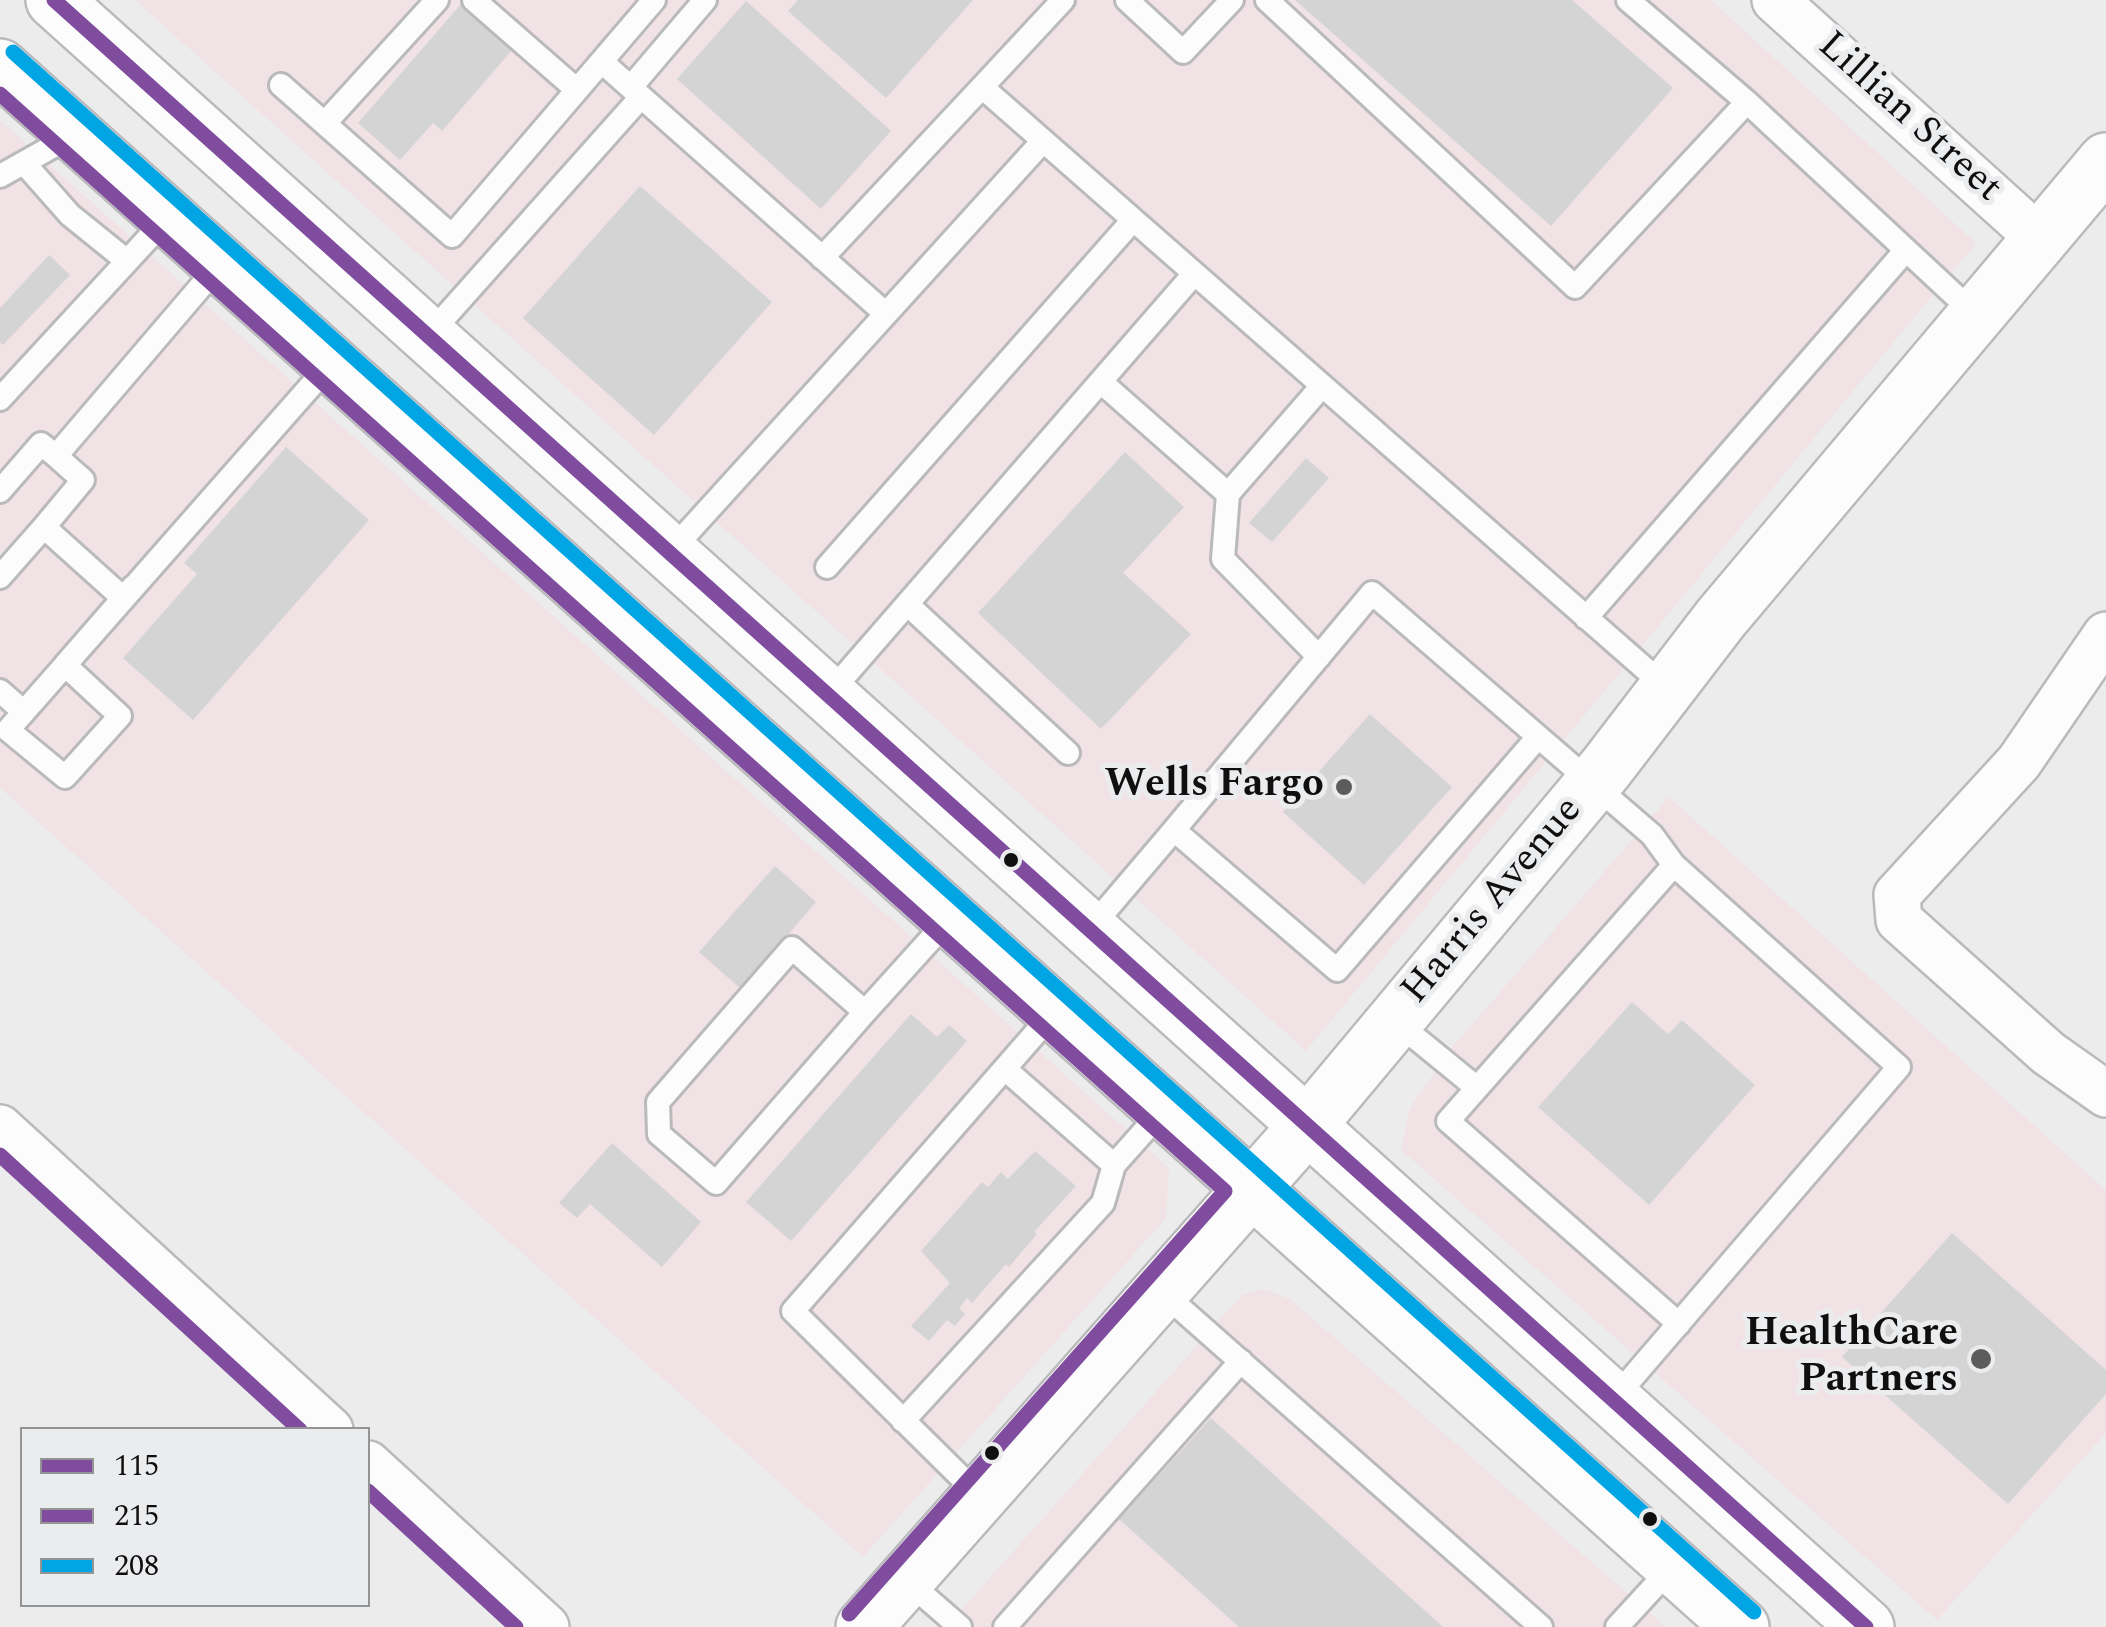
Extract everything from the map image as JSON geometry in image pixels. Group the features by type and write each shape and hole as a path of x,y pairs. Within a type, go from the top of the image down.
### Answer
{"main road":[{"path":"54,0 1866,1627"},
{"path":"0,67 1741,1627"},
{"name":"Harris Avenue","path":"864,1627 1307,1126 1593,784 1721,618 2106,161"}],"street":[{"name":"Lillian Street","path":"1775,0 2040,239"},
{"path":"2106,636 2019,762 1897,895 1900,920 2048,1053 2106,1094"},
{"path":"0,1128 327,1427"},
{"path":"370,1466 546,1627"}],"lane":[{"path":"324,123 437,0"},
{"path":"474,0 577,90"},
{"path":"282,85 452,236 654,0"},
{"path":"428,336 636,92 705,0"},
{"path":"822,258 1063,0"},
{"path":"1128,0 1184,52 1232,0"},
{"path":"1267,0 1575,287 1747,102"},
{"path":"1628,0 1747,102 1976,315"},
{"path":"602,62 886,314"},
{"path":"982,88 1667,688"},
{"path":"0,176 75,134"},
{"path":"669,553 1043,141"},
{"path":"24,163 70,215 127,261"},
{"path":"0,399 168,217"},
{"path":"826,567 1133,220"},
{"path":"1586,618 1906,250"},
{"path":"56,456 220,264"},
{"path":"828,695 1194,274"},
{"path":"66,665 120,716 65,777 8,730 331,363"},
{"path":"1101,382 1228,494"},
{"path":"1319,657 1222,559 1228,494 1322,386"},
{"path":"0,492 41,444 83,480 0,577"},
{"path":"44,527 128,592"},
{"path":"1089,930 1372,593 1652,835 1674,865 1899,1067 1613,1400"},
{"path":"907,604 1068,753"},
{"path":"0,691 24,712"},
{"path":"1174,830 1337,970 1538,737"},
{"path":"1674,865 1448,1121 1679,1324"},
{"path":"865,1012 792,948 658,1102 660,1134 716,1183 950,918"},
{"path":"980,1496 793,1311 1054,1012"},
{"path":"1395,1022 1477,1088"},
{"path":"1005,1069 1114,1165"},
{"path":"903,1420 1103,1203 1114,1165 1163,1110"},
{"path":"1162,1292 1541,1627"},
{"path":"1005,1627 1240,1361"},
{"path":"1618,1627 1672,1566"},
{"path":"906,1580 960,1627"}],"shaded area":[{"path":"135,0 1711,0 1976,243 1306,1051"},
{"path":"0,120 1169,1168 1166,1218 863,1557 0,788"},
{"path":"1669,797 2106,1190 2106,1433 1937,1620 1401,1150 1410,1108 1450,1050"},
{"path":"1264,1289 1290,1299 1666,1627 946,1627 1242,1295"}],"building":[{"path":"798,0 973,0 886,98 788,11"},
{"path":"1295,0 1572,0 1673,88 1551,226"},
{"path":"746,1 891,131 821,209 677,79"},
{"path":"461,4 513,49 442,131 433,123 400,160 358,123"},
{"path":"640,186 772,302 654,435 523,318"},
{"path":"49,255 70,275 3,345 0,308"},
{"path":"286,447 369,520 193,720 123,658 197,574 184,563"},
{"path":"1125,452 1184,507 1123,573 1191,634 1101,729 978,613"},
{"path":"1306,458 1329,478 1272,542 1249,523"},
{"path":"1370,714 1452,787 1364,885 1283,812"},
{"path":"775,866 816,902 741,989 699,952"},
{"path":"1632,1002 1668,1034 1682,1020 1755,1085 1649,1205 1538,1107"},
{"path":"911,1014 937,1037 949,1025 967,1041 791,1241 746,1202"},
{"path":"612,1143 701,1222 662,1267 590,1204 577,1218 559,1203"},
{"path":"1035,1151 1076,1186 1034,1232 1037,1234 1009,1267 1006,1264 972,1303 967,1298 959,1308 965,1314 955,1326 947,1320 929,1341 911,1326 950,1283 921,1251 982,1182 988,1187 1001,1172 1008,1179"},
{"path":"1952,1233 2106,1370 2106,1394 2008,1504 1842,1357"},
{"path":"1211,1418 1443,1627 1239,1627 1119,1519"}],"transit line":[{"name":"115","path":"54,0 1866,1627"},
{"name":"208","path":"13,52 1754,1612"},
{"name":"215","path":"0,94 1225,1191 849,1614"},
{"name":"215","path":"0,1155 297,1427"},
{"name":"215","path":"370,1493 516,1627"}],"place":[{"name":"Wells Fargo","path":"1344,787"},
{"name":"HealthCare Partners","path":"1981,1359"}]}
